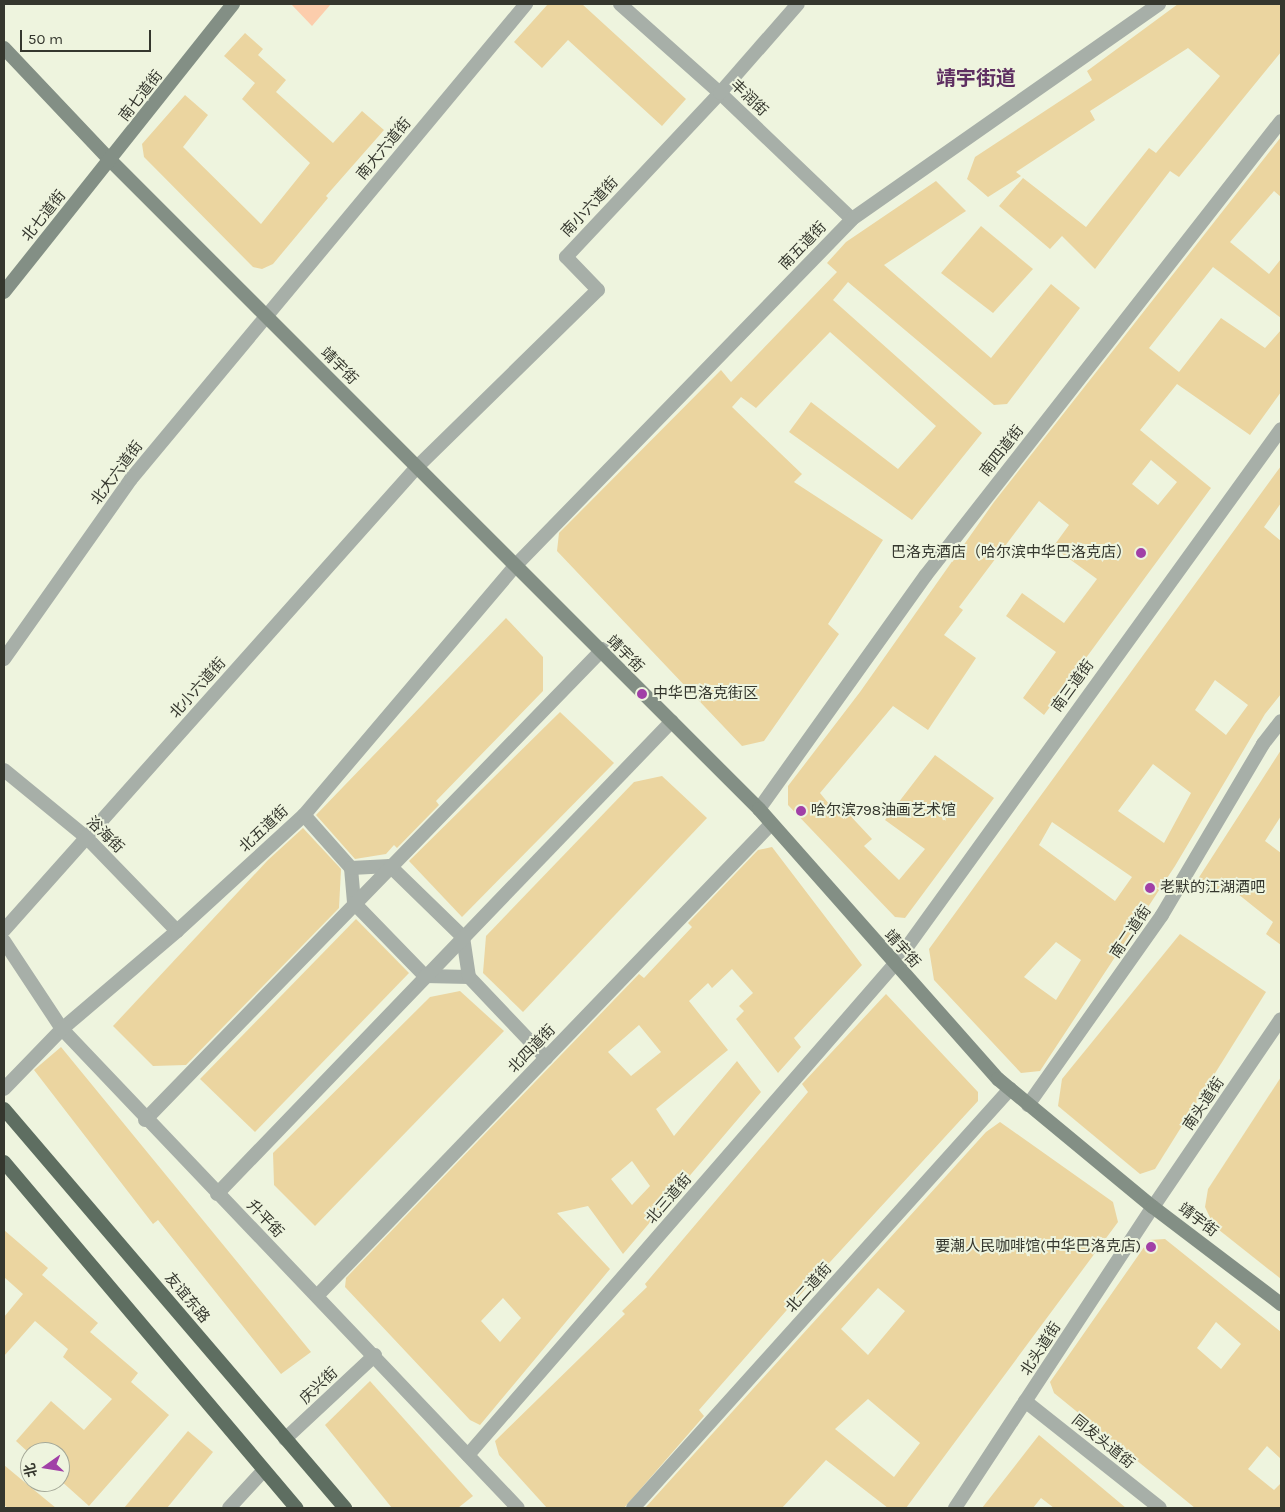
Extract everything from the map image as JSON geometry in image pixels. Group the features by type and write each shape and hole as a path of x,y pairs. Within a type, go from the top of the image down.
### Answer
{"highway":[{"name":"友谊东路","path":"4,1109 345,1508"},
{"path":"4,1162 296,1508"}],"main road":[{"name":"南七道街","path":"110,160 233,4"},
{"name":"靖宇街","path":"4,48 110,160 759,809 894,965 1010,1089 1154,1207 1281,1304"},
{"name":"北七道街","path":"4,292 110,160"}],"street":[{"name":"南大六道街","path":"266,316 526,4"},
{"name":"丰润街","path":"620,4 720,93 852,219"},
{"name":"南小六道街","path":"417,467 598,290 566,256 720,93 798,4"},
{"name":"南五道街","path":"516,565 852,219 1159,4"},
{"name":"南四道街","path":"759,809 926,575 1281,121"},
{"name":"北大六道街","path":"4,659 131,479 266,316"},
{"name":"南三道街","path":"894,965 1281,429"},
{"name":"北小六道街","path":"4,930 417,467"},
{"name":"北五道街","path":"4,1088 62,1029 177,932 304,815 516,565"},
{"path":"145,1120 602,650"},
{"name":"南二道街","path":"1028,1105 1162,915 1264,744 1281,721"},
{"path":"217,1194 671,722"},
{"name":"浴海街","path":"4,770 86,837 177,932"},
{"path":"304,815 351,868 354,903 425,976 469,977"},
{"name":"北四道街","path":"317,1296 771,824"},
{"path":"351,868 390,866 463,937 469,977 546,1058"},
{"name":"升平街","path":"4,941 62,1029 145,1120 375,1355 518,1508"},
{"name":"北三道街","path":"468,1455 894,965"},
{"name":"南头道街","path":"1154,1207 1281,1019"},
{"name":"北二道街","path":"633,1508 1010,1089"},
{"name":"北头道街","path":"955,1508 1154,1207"},
{"name":"庆兴街","path":"285,1439 375,1355"},
{"name":"同发头道街","path":"1025,1401 1160,1508"},
{"path":"229,1508 263,1471"}],"shaded area":[{"path":"291,4 331,4 312,26"}],"building":[{"path":"548,4 582,4 686,99 662,126 568,40 542,68 514,42"},
{"path":"1178,4 1281,4 1281,52 1179,177 1170,171 1095,269 1062,236 1050,249 999,206 1023,178 1086,227 1149,148 1156,153 1220,76 1188,48 1090,111 1095,120 1016,172 1021,176 988,197 967,179 975,157 1092,80 1087,71"},
{"path":"245,33 263,49 258,55 286,80 276,92 333,143 362,111 384,130 326,196 328,198 273,264 262,269 253,267 144,157 142,144 185,95 208,115 183,147 261,224 310,163 242,99 255,83 224,56"},
{"path":"1281,137 1281,197 1274,191 1230,242 1269,274 1281,259 1281,318 1213,267 1149,348 1179,372 1221,318 1265,348 1281,330 1281,392 1250,435 1177,384 1140,430 1211,488 1044,715 1023,698 1056,652 1006,616 1022,593 1064,623 1097,579 1053,547 1069,525 1039,501 959,607 963,610 944,635 976,658 928,730 893,706 820,793 838,815 844,809 872,839 864,846 899,880 925,849 885,820 935,755 994,798 905,918 895,917 788,805 788,786 860,692 994,502","holes":["1151,460 1177,482 1158,505 1132,484"]},
{"path":"936,181 966,211 884,265 991,358 1051,284 1080,308 1007,404 994,405 848,282 833,300 982,433 912,520 789,432 811,402 898,469 936,426 830,332 756,408 741,397 732,407 802,474 794,482 883,540 828,624 839,634 764,741 742,746 557,551 559,533 721,370 731,382 837,272 827,263 846,242"},
{"path":"981,226 1033,269 993,313 941,273"},
{"path":"1281,466 1281,503 1264,527 1281,541 1281,694 1265,714 1175,866 1040,1071 1021,1073 934,980 929,949","holes":["1215,680 1248,705 1226,735 1195,710","1153,764 1191,793 1164,843 1118,811","1052,822 1132,877 1115,901 1039,845","1056,942 1081,960 1056,1000 1024,977"]},
{"path":"506,618 543,657 543,691 436,801 439,805 397,848 394,845 386,854 355,859 316,815"},
{"path":"560,712 614,763 462,917 409,861"},
{"path":"1281,750 1281,816 1265,841 1281,853 1281,945 1266,934 1273,922 1223,882 1215,894 1196,882"},
{"path":"662,776 707,818 523,1012 483,973 486,936 634,782"},
{"path":"303,828 341,869 339,908 186,1065 153,1066 113,1026 268,860"},
{"path":"772,847 862,965 794,1038 801,1047 778,1073 736,1019 744,1011 739,1006 753,993 732,969 712,988 708,983 689,1001 728,1050 656,1109 674,1136 737,1061 761,1092 623,1254 588,1206 557,1213 610,1269 480,1425 470,1420 345,1287 346,1278 639,974 644,978 692,927 688,923 758,850","holes":["639,1025 661,1052 631,1076 608,1052","632,1161 650,1186 632,1205 611,1179","503,1298 521,1318 500,1342 481,1321"]},
{"path":"356,919 409,973 255,1132 200,1079"},
{"path":"1180,934 1266,992 1155,1169 1140,1174 1058,1106 1062,1079"},
{"path":"460,991 504,1031 315,1226 274,1185 273,1153 430,997"},
{"path":"886,994 978,1092 978,1101 808,1286 699,1410 704,1416 624,1508 547,1508 499,1455 495,1441 625,1314 622,1311 647,1287 645,1284 808,1092 802,1084"},
{"path":"61,1047 311,1352 281,1374 158,1220 153,1224 34,1070"},
{"path":"1281,1077 1281,1279 1214,1226 1205,1207 1208,1189"},
{"path":"1000,1122 1113,1202 1118,1222 906,1508 888,1508 826,1460 782,1508 645,1508 986,1132","holes":["878,1288 905,1311 868,1355 841,1329","868,1399 920,1443 894,1477 835,1429"]},
{"path":"4,1230 48,1268 42,1275 98,1323 90,1332 138,1373 131,1382 169,1415 89,1506 70,1489 70,1442 20,1442 20,1445 16,1441 51,1401 84,1430 112,1399 63,1357 68,1349 35,1321 4,1356 4,1317 23,1294 4,1277"},
{"path":"1165,1239 1281,1332 1281,1459 1267,1446 1248,1469 1274,1490 1281,1483 1281,1508 1195,1508 1054,1393 1050,1382 1149,1240","holes":["1216,1322 1241,1344 1221,1369 1197,1348"]},
{"path":"370,1381 473,1496 458,1508 392,1508 325,1425"},
{"path":"188,1431 213,1452 167,1508 124,1508"},
{"path":"1039,1435 1126,1508 1054,1508 1041,1498 1033,1508 982,1508"},
{"path":"4,1465 20,1478 20,1492 37,1492 56,1508 8,1508 4,1505"}],"place":[{"name":"巴洛克酒店（哈尔滨中华巴洛克店）","path":"1141,553"},
{"name":"中华巴洛克街区","path":"642,694"},
{"name":"哈尔滨798油画艺术馆","path":"801,811"},
{"name":"老默的江湖酒吧","path":"1150,888"},
{"name":"要潮人民咖啡馆(中华巴洛克店)","path":"1151,1247"}],"district":[{"name":"靖宇街道","path":"976,78"}]}
